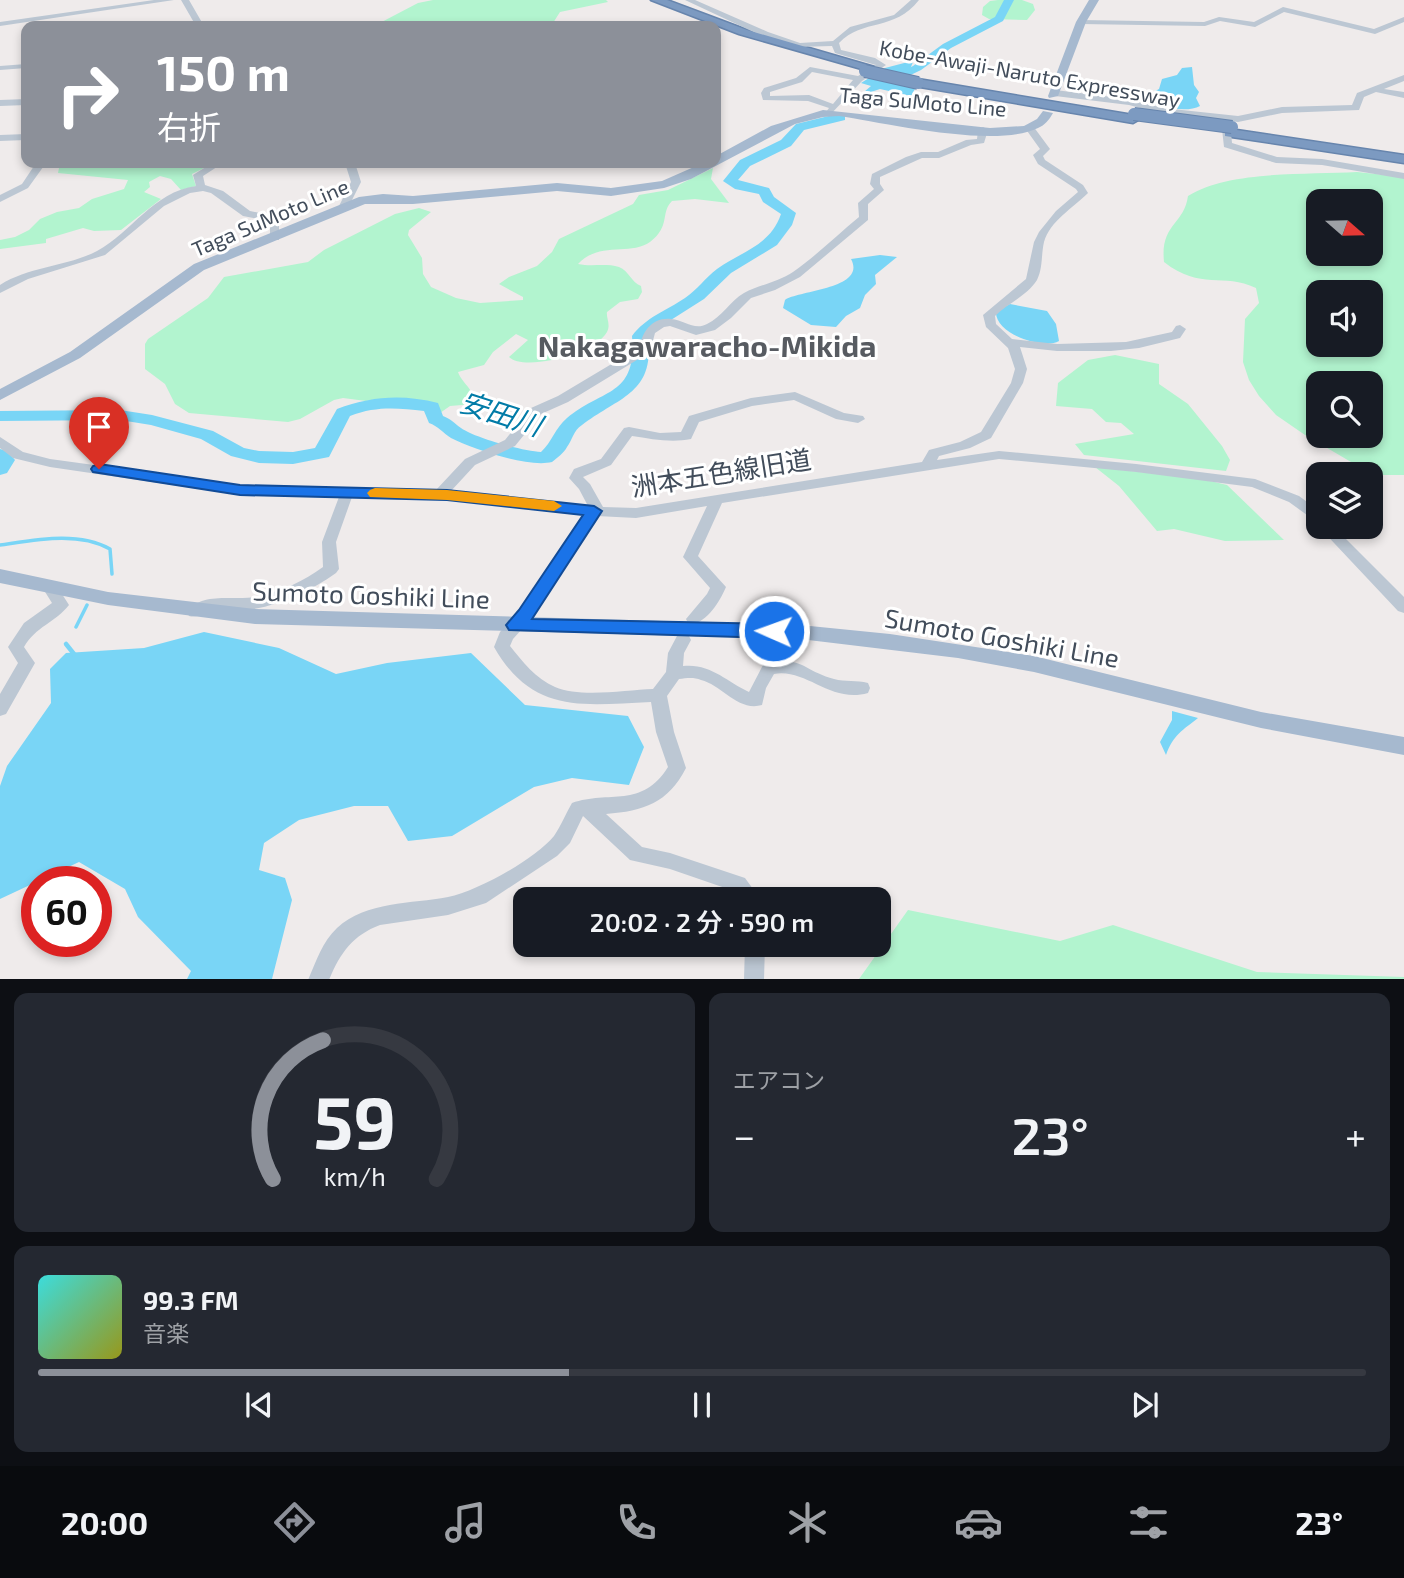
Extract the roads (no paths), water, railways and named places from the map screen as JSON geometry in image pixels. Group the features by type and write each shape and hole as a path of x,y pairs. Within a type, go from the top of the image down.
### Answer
{"highway":[{"name":"Kobe-Awaji-Naruto Expressway","path":"643,0 697,21"},
{"name":"Kobe-Awaji-Naruto Expressway","path":"657,0 713,21"},
{"name":"Kobe-Awaji-Naruto Expressway","path":"721,24 865,73"},
{"name":"Kobe-Awaji-Naruto Expressway","path":"721,30 865,73 1134,116 1229,126 1404,153"},
{"name":"Kobe-Awaji-Naruto Expressway","path":"1229,126 1404,159"}],"main road":[{"path":"1054,94 1081,22 1094,0"},
{"name":"Taga SuMoto Line","path":"721,158 778,128 832,109 983,130 1012,131 1030,128 1043,121 1047,113"},
{"name":"Taga SuMoto Line","path":"0,395 75,355 200,267 373,198 413,200 557,187 611,192 675,180 701,168"},
{"name":"Sumoto Goshiki Line","path":"0,576 195,612 292,619 800,632 958,650 1057,669 1261,720 1404,746"}],"street":[{"path":"21,21 170,0"},
{"path":"186,0 197,21"},
{"path":"688,0 765,34 800,45 835,43"},
{"path":"835,43 854,27 877,25 908,11 915,0"},
{"path":"1081,22 1205,24 1219,19 1255,25 1283,9 1376,32 1404,19"},
{"path":"0,24 21,21"},
{"path":"835,43 838,51 881,63 881,68 865,73 810,69 799,80 767,90 766,98 809,99 832,109 865,73"},
{"path":"0,68 21,66"},
{"path":"1054,94 1229,126 1282,110 1356,108 1360,95 1404,78"},
{"path":"1374,89 1404,95"},
{"path":"0,103 21,102"},
{"path":"1229,126 1227,145 1234,149 1276,160 1322,162 1404,176"},
{"path":"927,465 934,453 975,442 991,429 1012,394 1021,373 1011,342 990,325 989,315 1028,285 1036,267 1041,236 1083,191 1041,162 1038,155 1045,149 1030,128"},
{"path":"440,495 470,462 513,440 536,411 563,399 641,351 647,334 659,324 671,322 690,331 705,330 727,316 747,296 771,288 796,275 864,218 863,203 879,190 874,176 920,155 939,155 969,142 981,141 983,130"},
{"path":"0,135 21,137"},
{"path":"0,199 25,186 38,168"},
{"path":"201,188 198,175 210,168"},
{"path":"343,208 356,182 352,168"},
{"path":"0,290 41,270 100,254 146,216 182,191 201,188 214,190 244,213 275,219 275,238"},
{"path":"1011,342 1077,347 1125,346 1142,344 1162,335 1176,335 1180,329"},
{"path":"658,695 598,698 555,694 542,687 511,660 502,647 506,636 526,614 594,511 596,503 576,475 582,470 606,462 629,431 660,437 686,436 689,425 697,417 751,402 794,396 841,416 858,419"},
{"name":"洲本五色線旧道","path":"0,441 18,455 50,463 240,490 440,495 594,511 636,513 999,455 1220,477 1255,483 1281,492 1306,510"},
{"path":"195,612 203,605 218,601 247,604 302,587 331,569 329,542 347,493"},
{"path":"694,619 714,597 718,587 690,557 716,501"},
{"path":"1338,539 1404,607"},
{"path":"0,709 27,663 16,648 21,635 61,605 50,587"},
{"path":"318,979 324,961 342,935 374,916 459,903 491,891 558,845 578,808 644,801 664,791 677,768 665,732 658,695 674,673 676,653 683,640"},
{"path":"674,673 690,670 716,677 748,699 756,700 758,687 769,669 786,665 806,671 829,685 862,688"},
{"path":"586,807 637,854 670,861 740,887"},
{"path":"754,979 755,957"}],"water":[{"path":"913,62 905,82 916,87 911,96 880,89 864,92 871,86 861,83 885,68"},
{"path":"1192,67 1194,85 1199,92 1196,98 1200,106 1179,109 1140,99 1159,89 1162,79 1177,75 1182,68"},
{"path":"880,255 897,257 875,275 876,284 865,295 860,308 846,316 836,327 811,325 783,308 785,300 830,287 850,277 853,269 851,259"},
{"path":"1010,304 1047,311 1056,324 1059,341 1032,342 1003,327 997,319 996,311"},
{"path":"204,632 279,648 336,674 387,663 471,653 525,705 628,716 644,747 629,785 572,778 534,787 452,836 408,841 388,806 354,806 299,820 264,843 259,870 285,878 292,900 272,979 187,979 191,971 138,917 125,889 112,881 112,866 86,866 79,862 70,866 21,866 21,889 0,899 0,786 7,766 51,703 50,669 66,653 144,648"},
{"path":"1172,711 1198,718 1175,738 1166,755 1160,742 1172,720"}],"waterway":[{"name":"安田川","path":"888,82 917,68 947,46 999,19 1009,0"},
{"name":"安田川","path":"0,416 120,415 152,420 207,435 238,452 259,457 293,458 322,453 343,413 367,405 396,402 432,407 435,419 446,423 456,433 523,457 545,458 559,446 564,432 574,422 626,389 636,375 642,355 640,336 647,329 702,293 722,273 764,248 779,234 789,213 768,199 764,191 730,181 745,163 786,143 800,127 841,117"},
{"path":"0,455 6,460 0,469"},
{"path":"0,545 56,538 98,543 110,549 112,574"},
{"path":"76,627 87,605"},
{"path":"66,644 74,654"}],"district":[{"name":"Nakagawaracho-Mikida","path":"707,345"}]}
